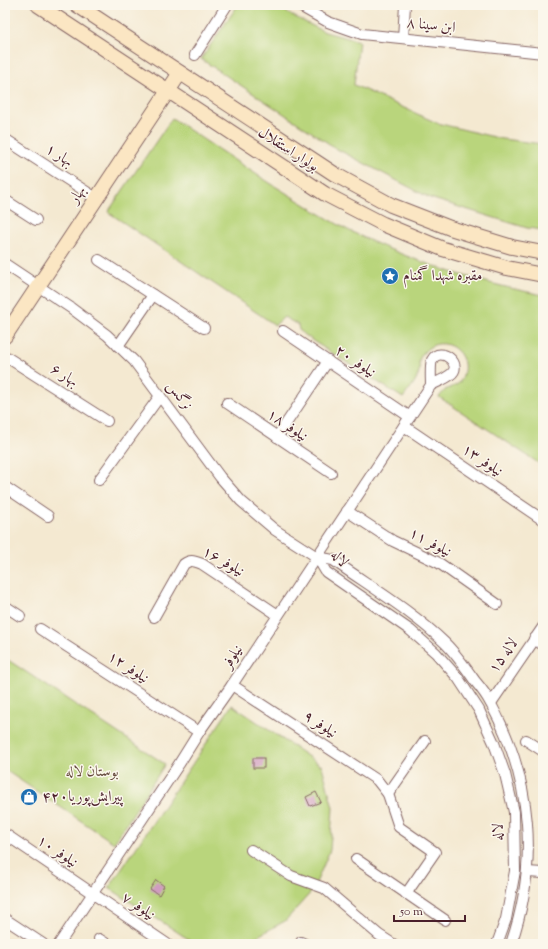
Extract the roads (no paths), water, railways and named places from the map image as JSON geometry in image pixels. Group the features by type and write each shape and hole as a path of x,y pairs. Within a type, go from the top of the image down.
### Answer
{"main road":[{"name":"بولوار استقلال","path":"38,5 325,194 383,224 443,249 507,268 543,275"},
{"name":"بولوار استقلال","path":"77,5 336,176 392,205 450,228 512,248 543,253"},
{"name":"بهار","path":"5,336 180,73"}],"street":[{"path":"195,55 227,5"},
{"name":"ابن سینا ۸","path":"298,5 328,22 362,34 543,53"},
{"path":"403,38 405,5"},
{"name":"بهار ۱","path":"5,139 96,198"},
{"path":"5,200 36,220"},
{"path":"99,260 204,328"},
{"name":"نرگس","path":"5,264 101,330 134,360 220,477 241,502 275,530 316,557"},
{"path":"118,346 153,295"},
{"name":"نیلوفر ۲۰","path":"283,331 410,417"},
{"name":"بهار ۶","path":"5,356 107,421"},
{"path":"277,437 328,362"},
{"name":"نیلوفر","path":"59,944 431,385"},
{"path":"99,480 160,396"},
{"name":"نیلوفر ۱۸","path":"227,403 331,473"},
{"name":"نیلوفر ۱۳","path":"404,426 543,520"},
{"path":"5,487 48,516"},
{"name":"نیلوفر ۱۱","path":"348,511 393,541 439,563 497,604"},
{"name":"لاله","path":"316,557 333,560 417,619 446,644 469,672 491,703 506,735 518,768 527,809 527,872 518,922 511,944"},
{"name":"لاله","path":"316,557 326,572 410,630 436,653 458,678 479,710 494,743 505,774 514,812 515,871 506,919 497,944"},
{"name":"نیلوفر ۱۶","path":"154,617 184,564 192,560 202,564 278,615"},
{"path":"5,606 20,616"},
{"name":"لاله ۱۵","path":"491,703 539,642 543,627"},
{"name":"نیلوفر ۱۲","path":"40,629 199,732"},
{"name":"نیلوفر ۹","path":"232,685 377,780 388,794"},
{"path":"526,740 543,751"},
{"path":"406,894 436,852 399,828 388,794 425,741"},
{"name":"نیلوفر ۱۰","path":"5,834 93,894"},
{"path":"251,850 291,876 324,888 379,935 393,944"},
{"path":"356,859 445,920"},
{"path":"527,872 543,873"},
{"name":"نیلوفر ۷","path":"93,894 167,944"},
{"path":"5,919 43,944"}],"place":[{"name":"مقبره شهدا گمنام","path":"390,276"},
{"name":"پیرایش‌پوریا۴۲۰","path":"29,797"}],"park label":[{"name":"بوستان لاله","path":"92,772"}]}
